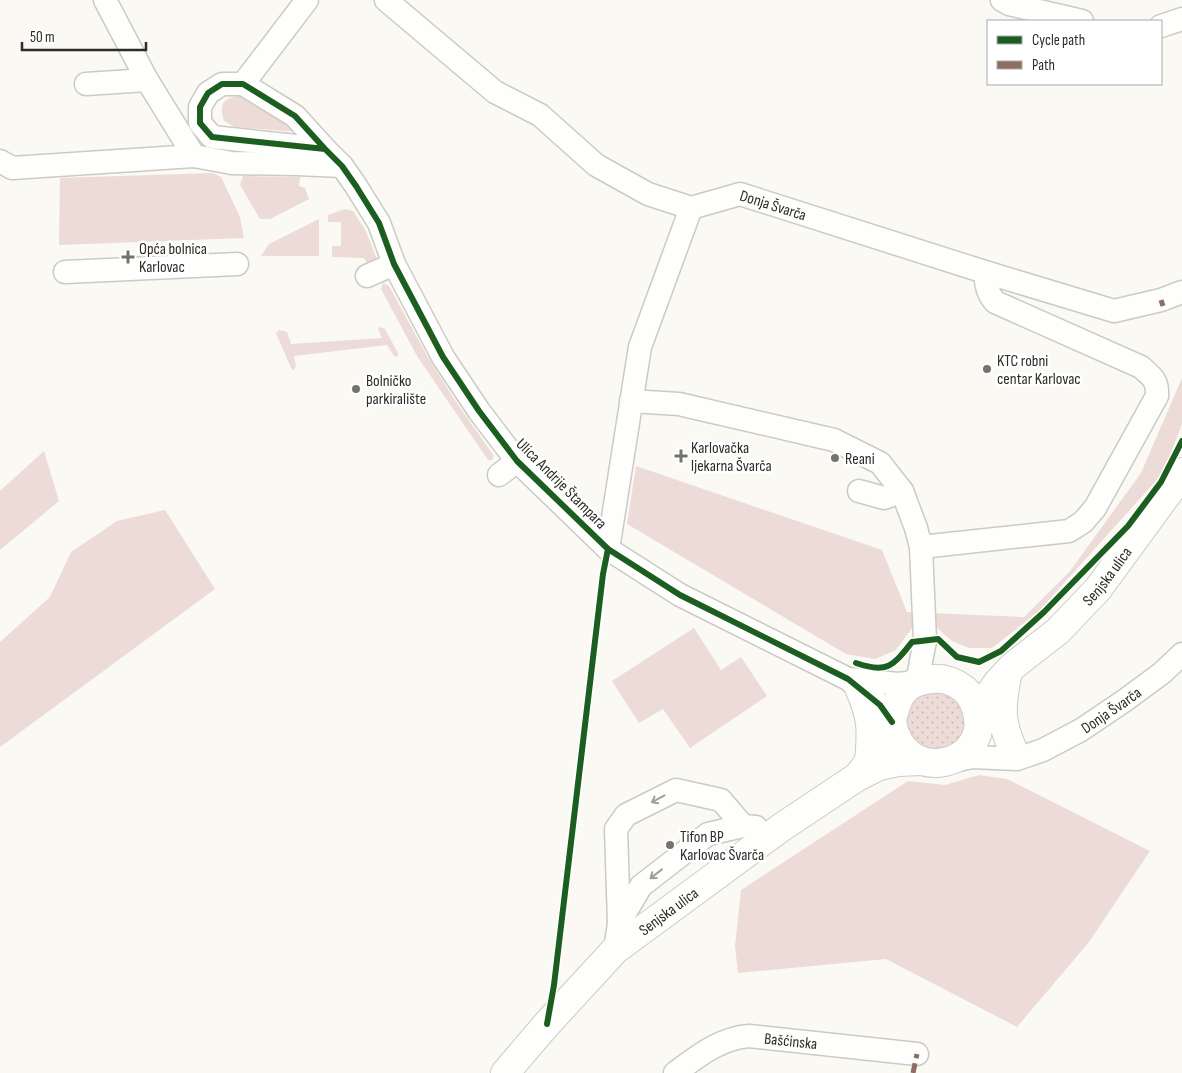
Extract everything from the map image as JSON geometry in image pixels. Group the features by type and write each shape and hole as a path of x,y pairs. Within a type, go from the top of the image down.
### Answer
{"main road":[{"name":"Senjska ulica","path":"978,718 986,699 1011,668 1058,631 1098,589 1182,472"},
{"name":"Senjska ulica","path":"944,679 980,678 1011,668"},
{"path":"1011,668 1002,710 1005,731 1022,752"},
{"path":"930,678 944,679 956,683 967,692 975,704 978,718 977,732 971,745 961,755 949,762 935,764 921,761 909,755 899,744 894,734 892,722 898,700 906,690 917,682 930,678"},
{"path":"853,683 868,707 872,724 863,770"},
{"name":"Senjska ulica","path":"515,1067 615,950 863,770 886,737 892,722"},
{"name":"Senjska ulica","path":"863,770 898,762 921,761"}],"street":[{"path":"105,0 146,80 194,156"},
{"path":"307,0 243,84 222,84 208,93 200,107 200,123 212,137 325,149"},
{"path":"386,0 495,92 540,115 596,165 648,194 691,208 640,347 608,549"},
{"path":"1002,0 1009,4 1078,20"},
{"path":"1162,26 1182,19"},
{"path":"86,84 146,80"},
{"name":"Ulica Andrije Štampara","path":"243,84 295,116 342,166 378,223 394,264 443,357 479,411 517,461 608,549 680,595 853,683 880,705 892,722"},
{"path":"0,161 12,168 194,156 232,163 342,166"},
{"name":"Donja Švarča","path":"691,208 740,194 1114,311 1161,300 1182,292"},
{"path":"65,272 238,264"},
{"path":"367,276 394,264"},
{"path":"921,547 1069,531 1076,527 1095,508 1157,396 1157,387 1153,378 1141,367 994,302 986,286 985,272"},
{"path":"631,401 679,404 834,440 880,463 902,491 921,547 926,640 917,682"},
{"path":"498,475 517,461"},
{"path":"859,491 884,498 902,491"},
{"path":"926,640 944,679"},
{"name":"Donja Švarča","path":"949,762 972,757 1017,759 1022,752 1043,750 1081,730 1162,673 1182,654"},
{"name":"Ulica Andrije Štampara","path":"853,683 891,684 917,682"},
{"path":"978,718 987,734 1000,744 1022,752"},
{"path":"615,950 619,923 616,829 626,815 676,790 721,800 743,826"},
{"path":"619,923 641,886 708,834 743,826 782,827"},
{"name":"Bašćinska","path":"675,1073 703,1052 734,1037 749,1036 917,1054"}],"shaded area":[{"path":"238,96 279,114 299,132 235,127 224,121 223,104 228,99"},
{"path":"213,173 221,177 240,217 244,238 59,245 60,178"},
{"path":"243,176 300,177 299,186 305,188 309,199 270,219 260,219 240,185"},
{"path":"345,209 353,211 366,231 378,262 368,266 364,258 332,257 332,246 341,246 341,222 328,222 328,215"},
{"path":"319,219 319,256 261,256 269,244"},
{"path":"383,283 389,286 425,352 454,399 494,456 492,460 488,460 417,356 381,289"},
{"path":"380,327 385,329 399,355 397,357 394,356 387,345 294,356 296,366 294,370 291,368 276,333 279,330 287,332 291,344 382,338 378,329"},
{"path":"1182,378 1182,424 1163,473 1039,611 992,648 969,648 952,641 934,625 912,628 896,650 875,659 846,654 627,524 636,466 882,550 907,612 1024,617 1070,571 1141,473"},
{"path":"44,451 59,501 0,550 0,491"},
{"path":"165,510 215,589 0,747 0,642 50,597 71,552 117,521"},
{"path":"694,628 721,670 741,657 767,696 690,748 663,709 639,723 612,681"},
{"path":"925,689 956,695 968,725 958,744 938,753 909,741 903,711"},
{"path":"979,775 1007,779 1150,851 1089,942 1017,1027 886,959 738,973 735,946 741,890 908,781 945,785"}],"marked path":[{"path":"1161,300 1163,306"},
{"path":"913,1073 917,1054"}],"cycle path":[{"path":"325,149 295,116 243,84 222,84 208,93 200,107 200,123 212,137 325,149 342,166 379,223 394,264 443,357 479,411 517,461 608,549 680,595 848,679 880,705 892,722"},
{"path":"856,663 875,668 889,666 900,657 912,642 938,639 957,657 979,662 1001,651 1044,612 1128,526 1161,482 1182,441"},
{"path":"547,1024 554,985 603,574 608,549"}],"place":[{"name":"Opća bolnica Karlovac","path":"128,257"},
{"name":"KTC robni centar Karlovac","path":"987,369"},
{"name":"Bolničko parkiralište","path":"356,389"},
{"name":"Karlovačka ljekarna Švarča","path":"681,456"},
{"name":"Reani","path":"835,458"},
{"name":"Tifon BP Karlovac Švarča","path":"670,845"}]}
